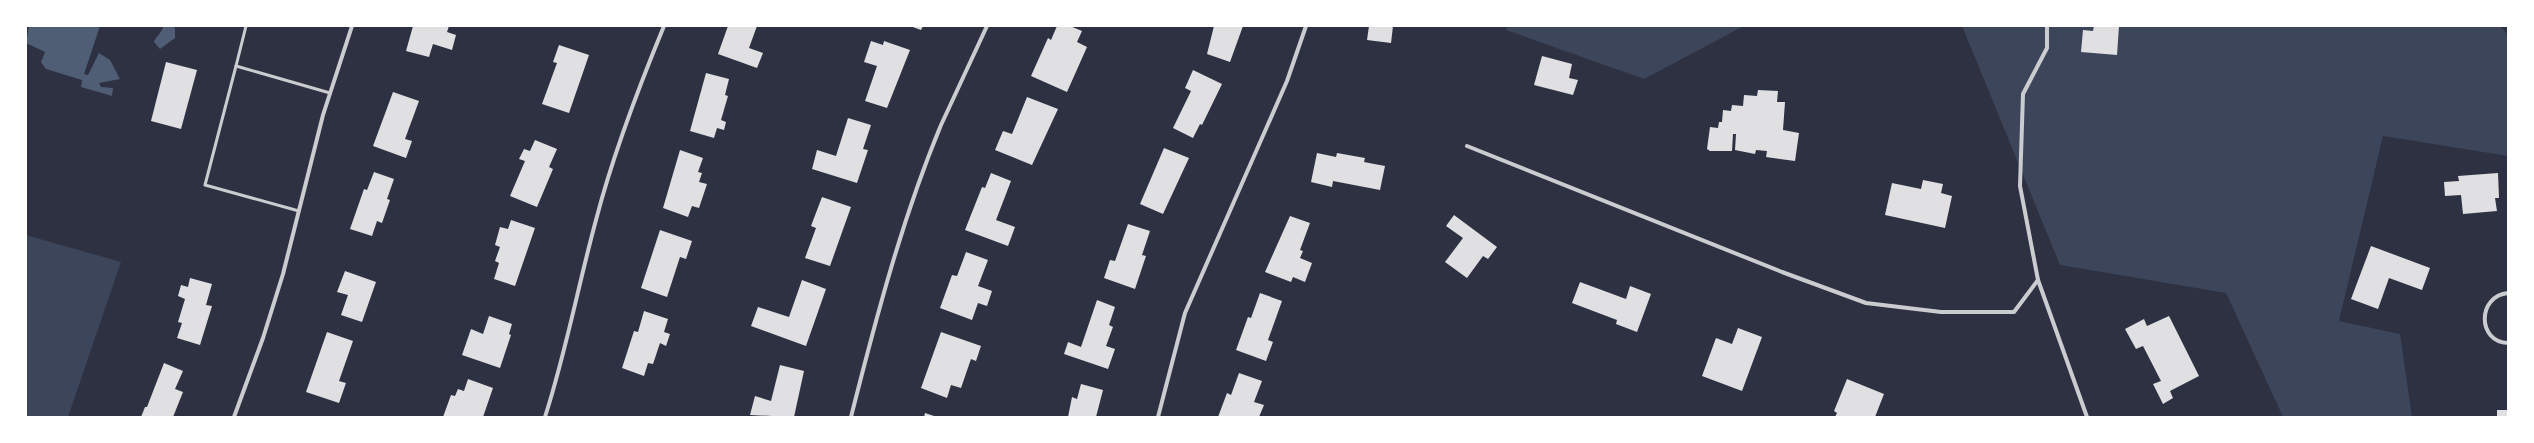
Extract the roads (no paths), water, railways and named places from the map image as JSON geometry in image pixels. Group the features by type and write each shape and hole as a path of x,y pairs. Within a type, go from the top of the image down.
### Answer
{"street":[{"path":"234,417 281,281 330,93 352,26"},
{"path":"545,417 557,382 596,219 643,77 664,26"},
{"path":"851,417 879,305 912,205 941,125 987,26"},
{"path":"1158,417 1185,314 1287,81 1306,26"},
{"path":"2047,26 2047,48 2023,94 2020,186 2038,280 2087,417"},
{"path":"1467,146 1782,272 1866,303 1941,312 2014,312 2038,280"},
{"path":"2508,293 2495,297 2489,303 2484,319 2490,335 2496,340 2508,343"}],"lane":[{"path":"246,26 205,185 299,211"},
{"path":"236,66 330,93"}]}
